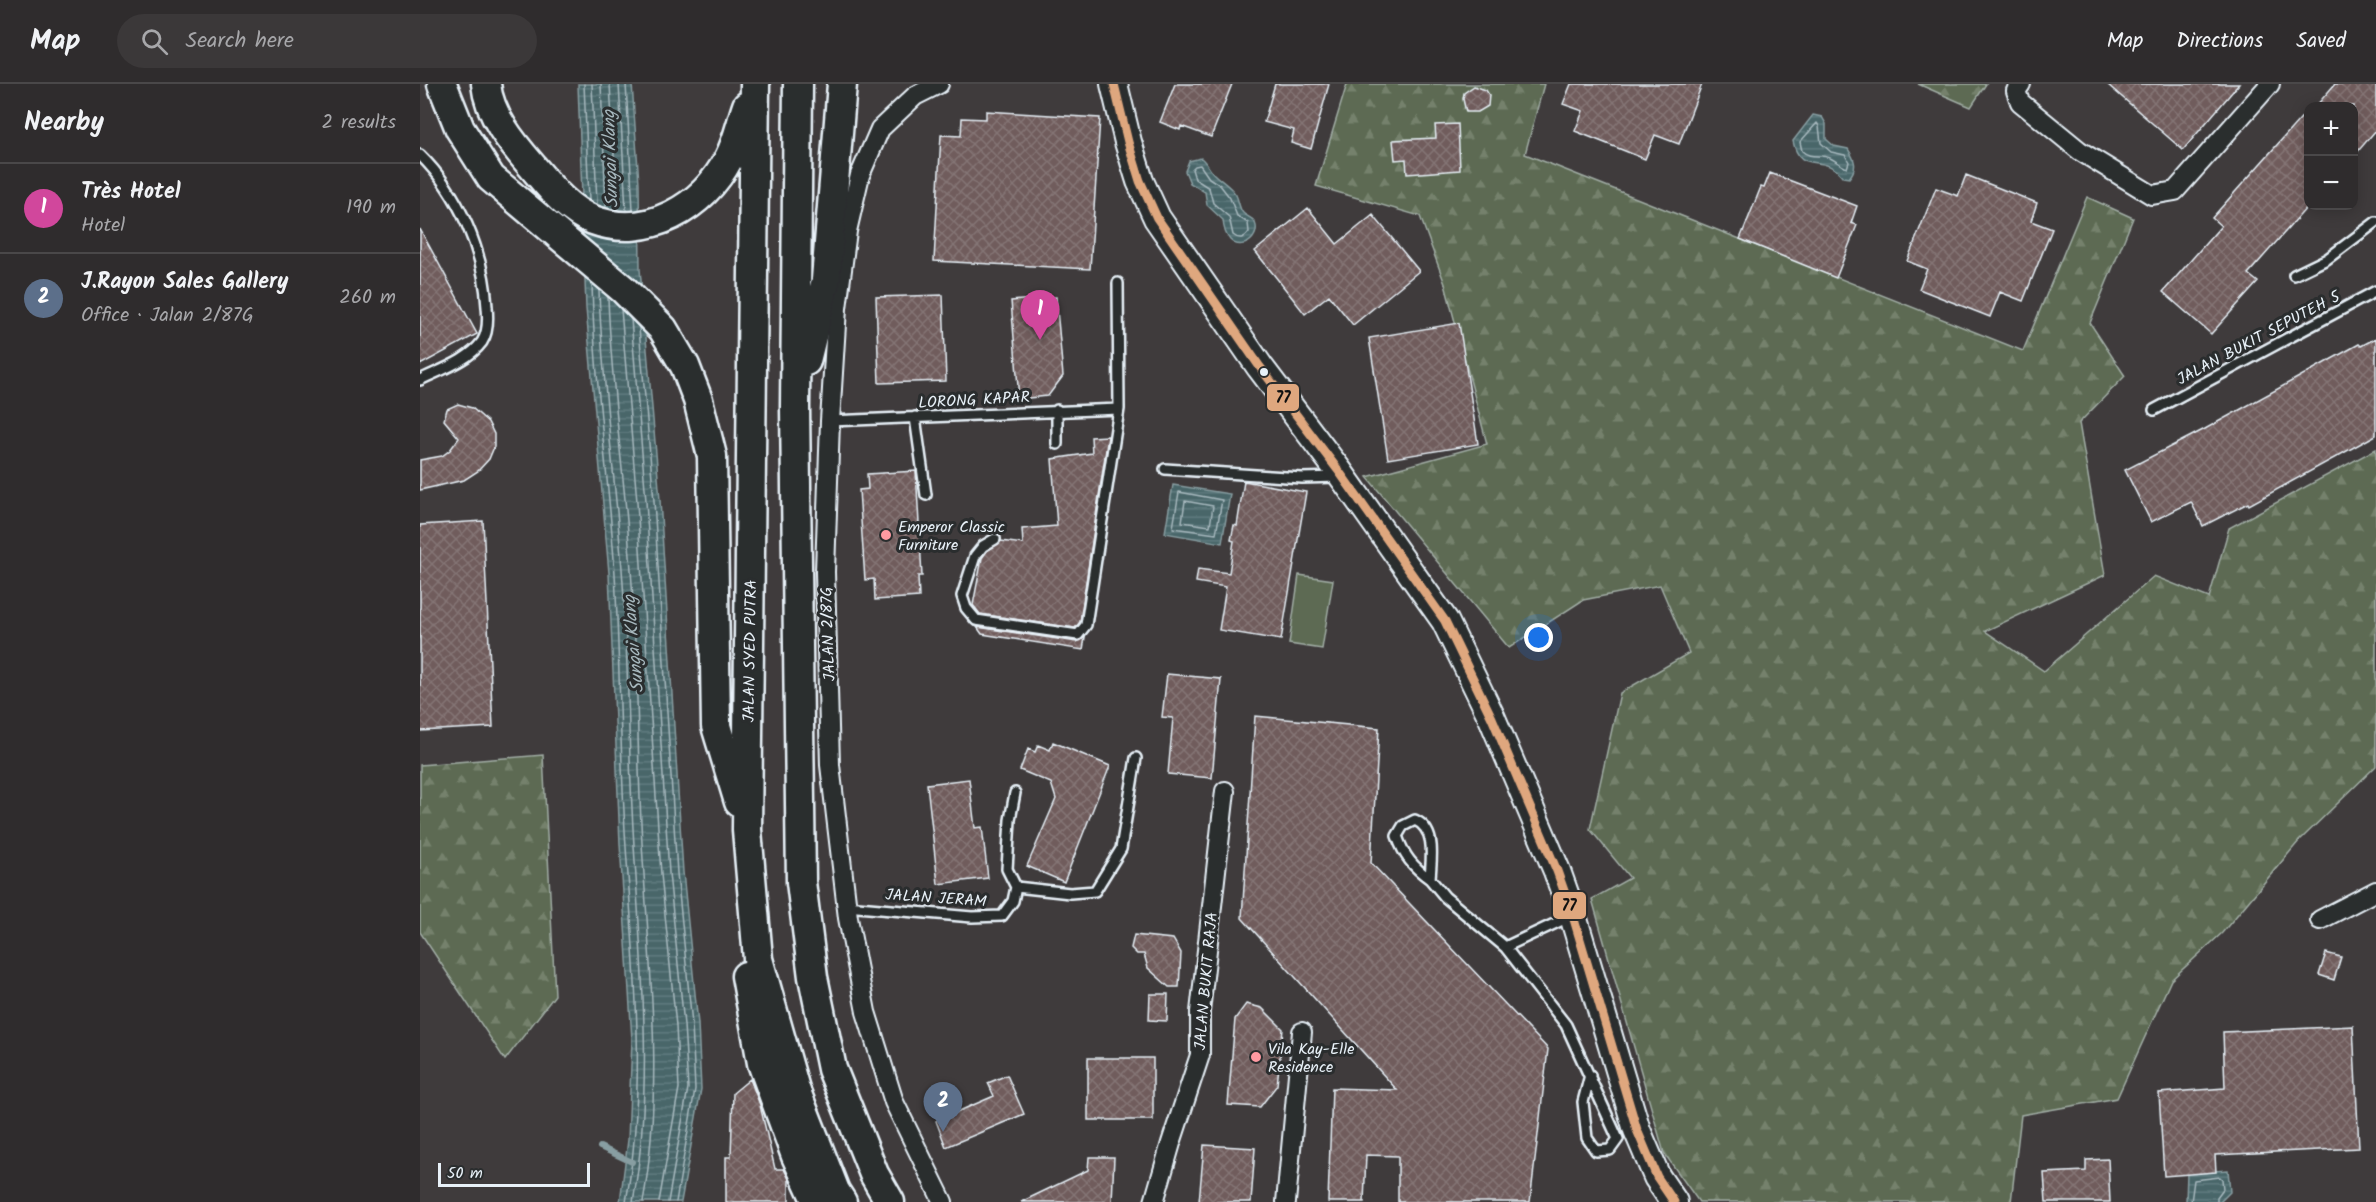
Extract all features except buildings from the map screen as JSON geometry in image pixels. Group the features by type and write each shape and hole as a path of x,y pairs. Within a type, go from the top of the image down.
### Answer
{"main road":[{"path":"442,84 460,129 491,178 624,290 663,329 685,366 698,400 712,456 716,726 747,830"},
{"path":"486,84 487,98 495,116 559,198 591,219 620,226 650,225 688,207 712,183 729,158 755,84"},
{"name":"JALAN SYED PUTRA","path":"755,84 747,830 758,959 795,1089 835,1191 842,1202"},
{"path":"798,84 795,407 801,882 813,976 832,1069 874,1174 890,1202"},
{"path":"797,224 808,84"},
{"path":"795,407 826,280 842,84"},
{"path":"754,908 745,971 762,1063 796,1156 817,1202"}],"street":[{"name":"JALAN 2/87G","path":"939,84 915,96 880,129 860,175 847,231 837,308 830,421 825,572 830,765 846,906 866,1012 894,1102 943,1202"},
{"path":"1114,84 1140,181 1157,218 1260,367 1342,477 1444,621 1492,718 1549,851 1573,916 1637,1130 1657,1177 1674,1202"},
{"path":"2019,88 2020,102 2080,152 2152,195 2175,191 2270,84"},
{"name":"JALAN BUKIT RAJA","path":"1154,1202 1200,1055 1200,1012 1225,790"},
{"path":"2320,920 2376,891"},
{"path":"1286,1202 1302,1032"}],"lane":[{"path":"420,155 453,198 476,246 486,292 488,319 483,341 468,355 420,381"},
{"path":"2294,275 2327,259 2376,222"},
{"path":"995,539 983,546 975,556 962,596 966,608 976,620 1078,635 1086,625 1119,409 1118,283"},
{"name":"JALAN BUKIT SEPUTEH 5","path":"2154,410 2376,291"},
{"name":"LORONG KAPAR","path":"830,421 1119,409"},
{"path":"1057,410 1057,444"},
{"path":"915,417 926,495"},
{"path":"1165,470 1302,478 1342,477"},
{"path":"1015,793 1010,820 1007,869 1016,887 1070,893 1095,891 1121,849 1136,758"},
{"path":"1431,879 1430,834 1424,824 1414,819 1403,826 1397,836 1403,854 1415,868 1431,879 1445,897 1505,947 1566,1025 1590,1075 1618,1139 1610,1150 1596,1151 1587,1138 1583,1102 1590,1075"},
{"name":"JALAN JERAM","path":"846,906 972,917 1002,916 1013,901 1016,887"},
{"path":"1505,947 1573,916"},
{"path":"796,1156 808,1202"}],"green space":[{"path":"1347,84 1544,84 1525,154 2023,351 2087,197 2133,218 2090,323 2125,376 2079,423 2105,575 1985,631 2044,671 2154,576 2209,598 2229,528 2376,449 2376,766 2299,841 2222,933 2171,980 2117,1098 2021,1115 2011,1202 1699,1202 1664,1153 1592,899 1630,878 1590,829 1620,693 1689,653 1660,585 1583,600 1509,648 1367,477 1487,444 1445,284 1420,216 1316,186"},
{"path":"1918,84 1986,84 1971,107"},
{"path":"1299,575 1333,580 1322,649 1289,644"},
{"path":"543,755 555,995 505,1060 420,932 420,765"}],"water":[{"name":"Sungai Klang","path":"578,84 632,84 639,183 640,269 660,500 683,872 698,1024 701,1089 681,1202 620,1202 628,1140 632,1040 620,844 609,573 586,308"},
{"path":"1813,115 1822,117 1826,124 1826,139 1834,146 1848,149 1854,160 1854,167 1849,178 1843,177 1828,165 1807,161 1796,152 1793,141"},
{"path":"1201,158 1212,172 1233,191 1242,211 1253,219 1256,233 1248,242 1236,244 1230,240 1225,232 1223,220 1207,205 1205,192 1190,183 1185,171 1189,161"},
{"path":"1173,485 1230,494 1222,543 1165,533"},
{"path":"2228,1170 2230,1192 2220,1202 2186,1202 2187,1173"}],"waterway":[{"path":"600,1147 632,1162"}],"transit line":[{"name":"77","path":"1114,84 1140,181 1157,218 1260,367 1338,470 1445,621 1492,718 1557,871 1573,916 1637,1130 1657,1177 1674,1202"}],"place":[{"name":"Très Hotel","path":"1040,340"},
{"name":"Emperor Classic Furniture","path":"886,535"},
{"name":"Vila Kay-Elle Residence","path":"1256,1057"},
{"name":"J.Rayon Sales Gallery","path":"943,1132"}]}
